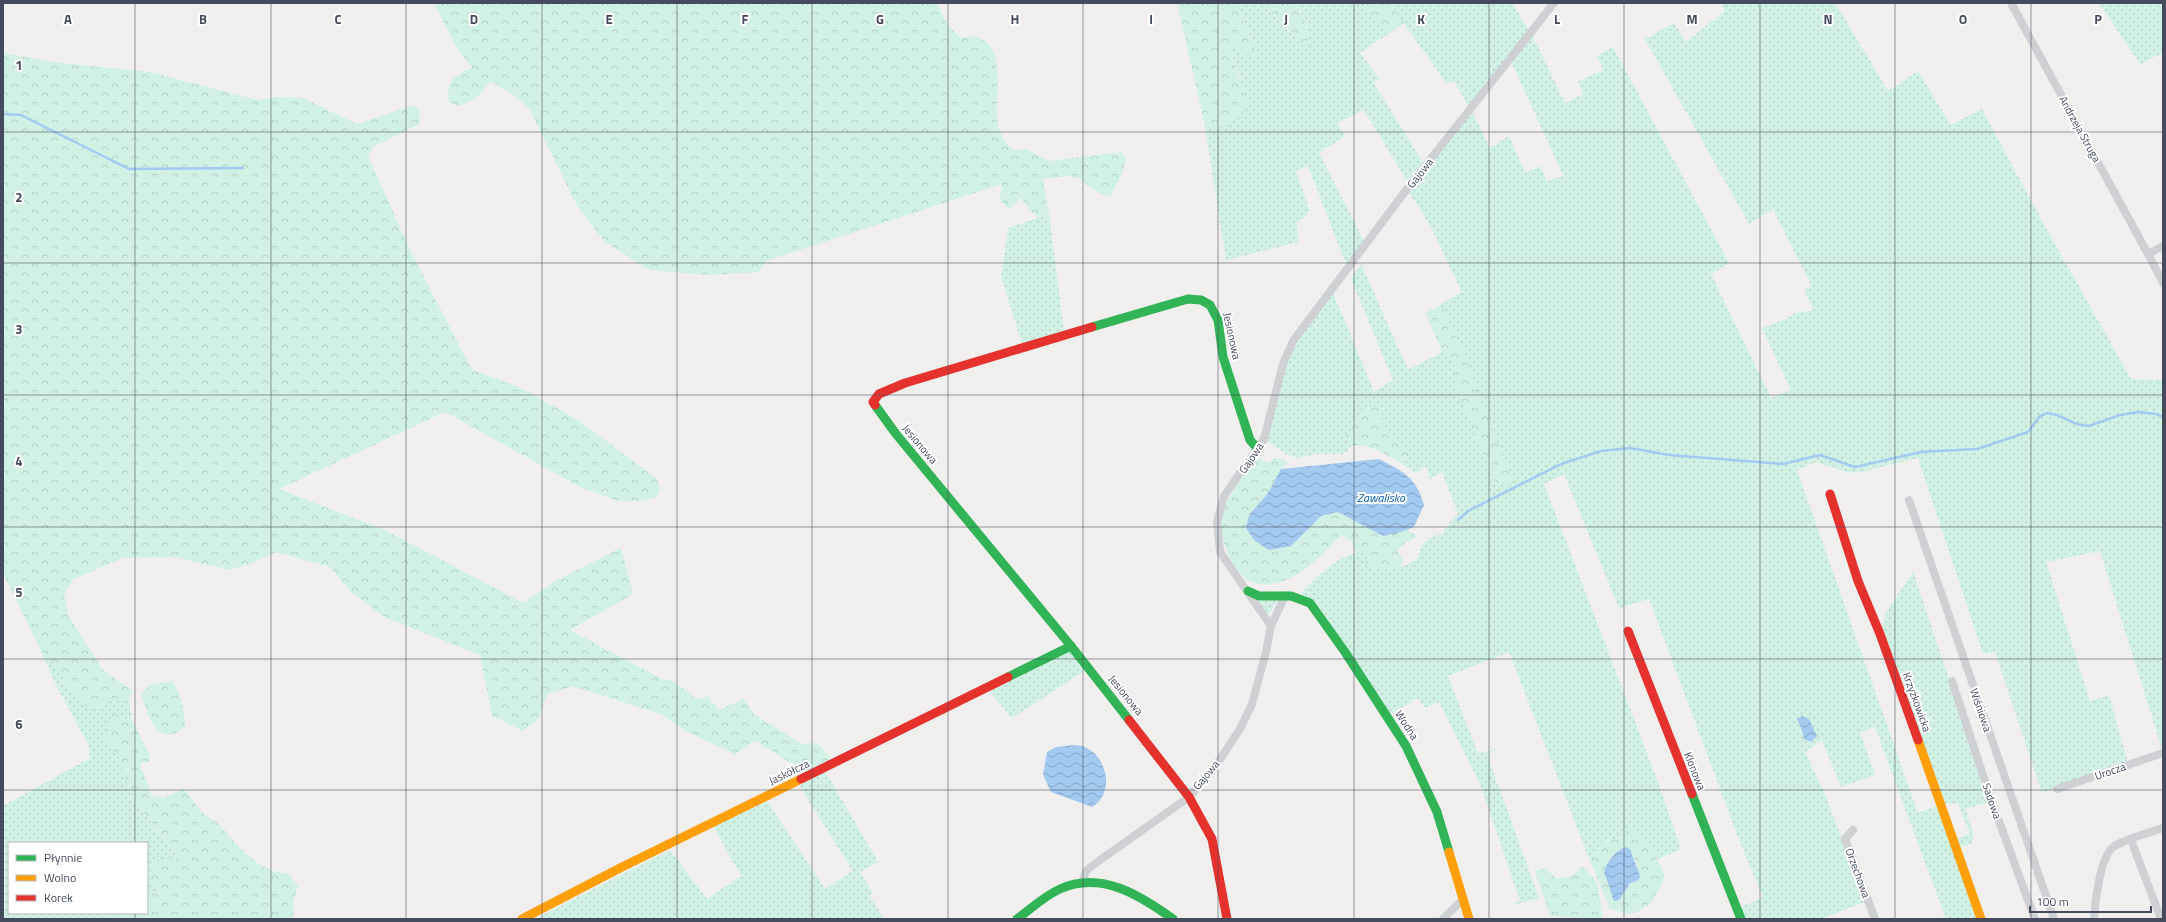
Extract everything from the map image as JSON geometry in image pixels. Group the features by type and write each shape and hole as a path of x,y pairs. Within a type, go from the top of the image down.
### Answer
{"street":[{"name":"Gajowa","path":"1082,883 1086,871 1093,865 1189,797 1213,770 1240,729 1252,704 1266,652 1271,626 1220,552 1217,522 1224,496 1264,440 1284,364 1293,341 1407,189 1554,3"},
{"name":"Andrzeja Struga","path":"2011,3 2163,283"},
{"path":"2148,254 2163,246"},
{"name":"Jesionowa","path":"1227,919 1212,839 1189,797 880,413 873,402 876,396 905,383 1188,299 1195,299 1210,305 1216,315 1224,357 1250,440 1257,448"},
{"name":"Krzyżkowicka","path":"1830,494 1858,581 1886,650 1981,919"},
{"name":"Wiśniowa","path":"1909,500 2054,919"},
{"name":"Wodna","path":"1248,591 1259,596 1285,596 1300,598 1310,603 1406,746 1437,812 1469,919"},
{"path":"1271,626 1285,596"},
{"name":"Klonowa","path":"1628,631 1741,919"},
{"name":"Jaskółcza","path":"522,919 622,867 1069,647"},
{"name":"Sadowa","path":"1952,681 1993,805 2035,919"},
{"name":"Urocza","path":"2057,789 2163,753"},
{"path":"2094,919 2096,901 2107,856 2114,847 2163,828"},
{"name":"Orzechowa","path":"1853,830 1845,838 1875,919"},
{"path":"2131,840 2161,919"},
{"path":"1017,919 1061,888 1082,883 1106,884 1134,892 1173,919"},
{"path":"1443,919 1463,899"}],"green space":[{"path":"434,3 937,3 947,24 961,38 970,36 979,38 987,43 993,51 996,61 998,85 997,117 999,127 1007,144 1014,151 1026,149 1048,161 1121,152 1127,157 1122,173 1110,197 1095,191 1079,178 1068,176 1043,179 1049,214 1036,217 1021,198 1009,209 1000,200 1002,184 766,261 759,272 707,275 649,270 604,241 577,206 529,108 511,93 490,81 476,98 468,103 457,106 449,102 448,94 450,84 456,77 472,67 458,50"},
{"path":"1177,3 1238,3 1242,18 1252,38 1255,62 1242,50 1230,44 1247,103 1242,115 1225,126 1205,126"},
{"path":"1238,3 1261,3 1305,48 1308,34 1307,24 1293,3 1512,3 1535,41 1565,103 1583,94 1578,81 1604,70 1597,56 1613,47 1729,263 1711,274 1771,398 1791,390 1762,328 1786,319 1795,313 1813,310 1804,290 1810,287 1810,282 1773,209 1749,224 1645,39 1674,23 1686,42 1725,11 1721,3 1835,3 1888,91 1918,71 1951,125 1982,109 2041,219 2131,379 2163,380 2163,752 2100,551 2046,562 2090,701 2109,695 2128,763 2042,793 1995,652 1983,654 1918,458 1866,471 1849,473 1816,462 1797,470 1918,813 1936,806 1950,841 1970,834 1958,803 1941,804 1880,634 1887,611 1913,572 1990,802 1965,809 1974,836 1971,844 1953,849 1978,919 1946,919 1875,727 1860,732 1875,775 1841,787 1822,740 1805,752 1825,794 1865,902 1821,919 1741,919 1737,909 1763,897 1741,845 1649,599 1619,608 1564,474 1544,484 1655,774 1681,849 1658,859 1638,832 1601,843 1589,858 1509,652 1448,676 1478,754 1498,748 1490,753 1489,760 1539,898 1506,907 1520,901 1481,786 1439,702 1425,708 1418,698 1387,716 1321,609 1312,600 1301,594 1326,569 1342,558 1350,555 1370,553 1374,569 1380,570 1402,566 1418,558 1423,545 1432,537 1442,534 1458,514 1442,472 1430,479 1426,466 1416,473 1402,464 1407,459 1402,444 1393,440 1365,407 1345,438 1351,446 1344,454 1317,454 1296,458 1286,454 1264,439 1293,341 1332,290 1374,392 1393,380 1351,279 1361,264 1408,370 1442,352 1426,313 1462,292 1430,225 1407,189 1410,186 1364,110 1337,123 1345,136 1319,153 1366,245 1348,269 1308,166 1296,171 1310,212 1297,223 1298,242 1226,260 1205,126 1225,126 1241,78 1229,44 1242,50 1255,61 1252,38","holes":["1404,23 1446,83 1454,81 1470,109 1425,166 1373,82 1380,80 1360,53","1510,59 1563,175 1563,176 1547,181 1540,166 1525,173 1509,136 1490,148 1471,109"]},
{"path":"1261,3 1293,3 1307,24 1308,35 1305,49 1288,29"},
{"path":"1359,3 1389,3 1404,23 1388,34"},
{"path":"2099,3 2163,3 2163,57 2160,54 2140,64"},
{"path":"3,53 53,62 150,72 257,100 279,97 303,98 357,124 414,105 419,109 420,124 373,147 368,156 411,252 472,370 519,387 578,420 657,479 660,490 656,497 644,501 618,501 580,487 445,412 279,489 387,531 523,603 559,579 621,548 633,594 570,630 662,679 673,681 698,700 708,696 719,710 743,699 754,714 802,744 818,743 833,762 809,774 755,741 735,754 685,731 663,715 573,686 547,694 538,720 523,731 492,716 480,655 384,617 350,591 330,567 276,552 249,564 229,570 175,557 123,558 74,579 64,593 68,615 104,671 133,691 129,700 109,700 99,708 85,706 40,649 3,573"},
{"path":"1049,214 1064,332 1022,343 1001,277 1008,228"},
{"path":"1441,305 1460,344 1512,481 1508,485 1494,481 1460,398 1453,363 1442,352 1426,313"},
{"path":"1372,404 1380,412 1392,438 1409,450 1410,454 1402,464 1370,448 1357,445 1351,446 1345,438 1365,407"},
{"path":"1257,458 1268,463 1274,458 1284,459 1287,463 1281,469 1268,493 1249,515 1246,528 1291,546 1321,516 1338,512 1383,536 1407,530 1418,537 1406,542 1397,550 1403,561 1399,568 1381,570 1372,568 1365,563 1370,553 1357,553 1347,537 1340,536 1315,561 1300,572 1284,580 1269,584 1254,583 1241,574 1229,556 1225,545 1222,533 1222,515 1230,496"},
{"path":"1259,601 1277,601 1267,617"},
{"path":"40,649 85,706 99,708 109,700 129,700 132,720 112,714 111,724 116,749 126,778 138,803 143,812 175,853 176,861 158,859 159,889 148,894 148,842 8,842 8,914 111,914 101,919 3,919 3,806 90,758 89,746 58,689"},
{"path":"1070,650 1087,669 1012,718 988,690"},
{"path":"172,681 182,702 185,726 174,734 167,735 156,728 152,722 148,715 142,696 146,688 154,684"},
{"path":"112,713 132,720 150,756 149,762 141,762 141,768 152,796 164,798 184,789 203,813 216,822 258,864 277,872 288,873 298,886 294,900 293,919 101,919 111,914 148,914 148,894 159,889 150,881 151,865 158,859 176,860 175,853 132,797 118,758 105,737"},
{"path":"825,771 878,862 860,872 873,893 869,895 884,919 535,919 670,850 707,899 741,876 713,826 767,801 825,889 853,871 799,785"},
{"path":"1630,827 1642,836 1659,863 1665,877 1652,902 1639,911 1628,914 1610,909 1589,858 1601,843 1622,837","holes":["1622,848 1631,850 1632,856 1638,866 1637,881 1630,883 1614,901 1604,872 1608,860"]},
{"path":"1582,866 1597,882 1603,919 1550,916 1535,871 1545,868 1557,879 1574,875"}],"water":[{"name":"Zawalisko","path":"1379,459 1408,476 1417,488 1424,505 1414,527 1398,533 1383,536 1338,512 1321,516 1291,546 1269,550 1254,540 1246,528 1249,515 1268,493 1281,469"},
{"path":"1802,716 1809,719 1817,736 1811,742 1804,739 1797,719"},
{"path":"1074,745 1084,747 1093,752 1100,760 1104,770 1106,780 1105,791 1100,800 1092,807 1051,792 1043,775 1047,752 1056,747"},
{"path":"1626,847 1631,850 1640,878 1637,881 1630,883 1619,900 1614,901 1604,872 1612,857"}],"waterway":[{"path":"3,114 21,115 129,169 243,168"},
{"path":"1458,520 1468,511 1561,464 1601,451 1630,448 1669,455 1783,464 1820,455 1855,467 1921,452 1977,449 2028,432 2040,416 2047,413 2057,415 2077,424 2089,426 2120,415 2139,412 2156,414 2163,417"}],"traffic: fast":[{"path":"1092,327 1188,299 1201,300 1210,305 1218,320 1223,357 1250,440 1257,448"},
{"path":"875,405 896,434 1071,646 1129,720"},
{"path":"1248,591 1259,596 1291,596 1310,603 1345,652 1406,746 1437,812 1449,852"},
{"path":"1008,677 1071,646"},
{"path":"1692,794 1741,919"},
{"path":"1017,919 1054,892 1075,884 1090,882 1120,888 1134,894 1173,919"}],"traffic: slow":[{"path":"1918,740 1981,919"},
{"path":"522,919 622,867 801,779"},
{"path":"1449,852 1469,919"}],"traffic: jam":[{"path":"875,405 873,402 879,394 905,383 1092,327"},
{"path":"1830,494 1858,581 1880,634 1918,740"},
{"path":"1628,631 1692,794"},
{"path":"801,779 1008,677"},
{"path":"1129,720 1189,797 1212,839 1227,919"}]}
